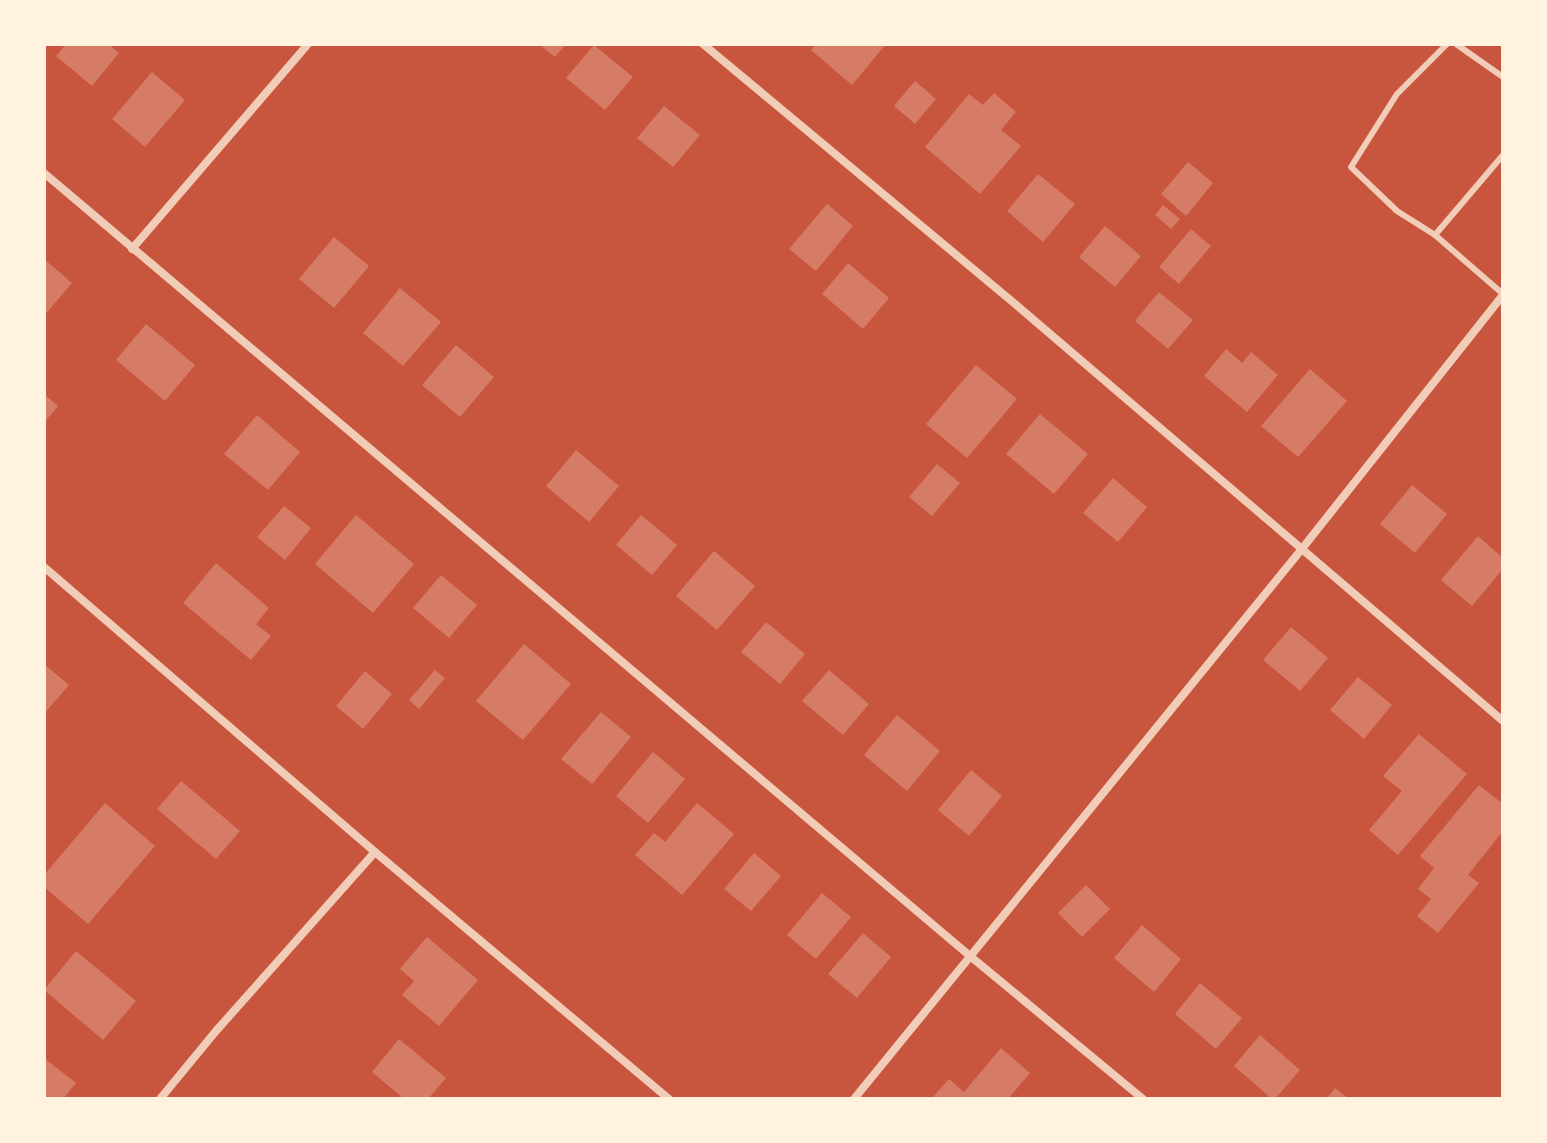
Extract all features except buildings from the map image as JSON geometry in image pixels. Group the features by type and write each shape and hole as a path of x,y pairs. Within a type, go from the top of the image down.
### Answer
{"street":[{"path":"132,249 308,44"},
{"path":"703,44 1014,303 1503,721"},
{"path":"44,173 1143,1099"},
{"path":"854,1099 1301,550 1503,294"},
{"path":"44,567 375,852 669,1099"},
{"path":"160,1099 375,852"}],"lane":[{"path":"1447,44 1397,94 1351,167 1397,211 1435,235 1503,294"},
{"path":"1456,44 1503,77"},
{"path":"1435,235 1503,155"}]}
